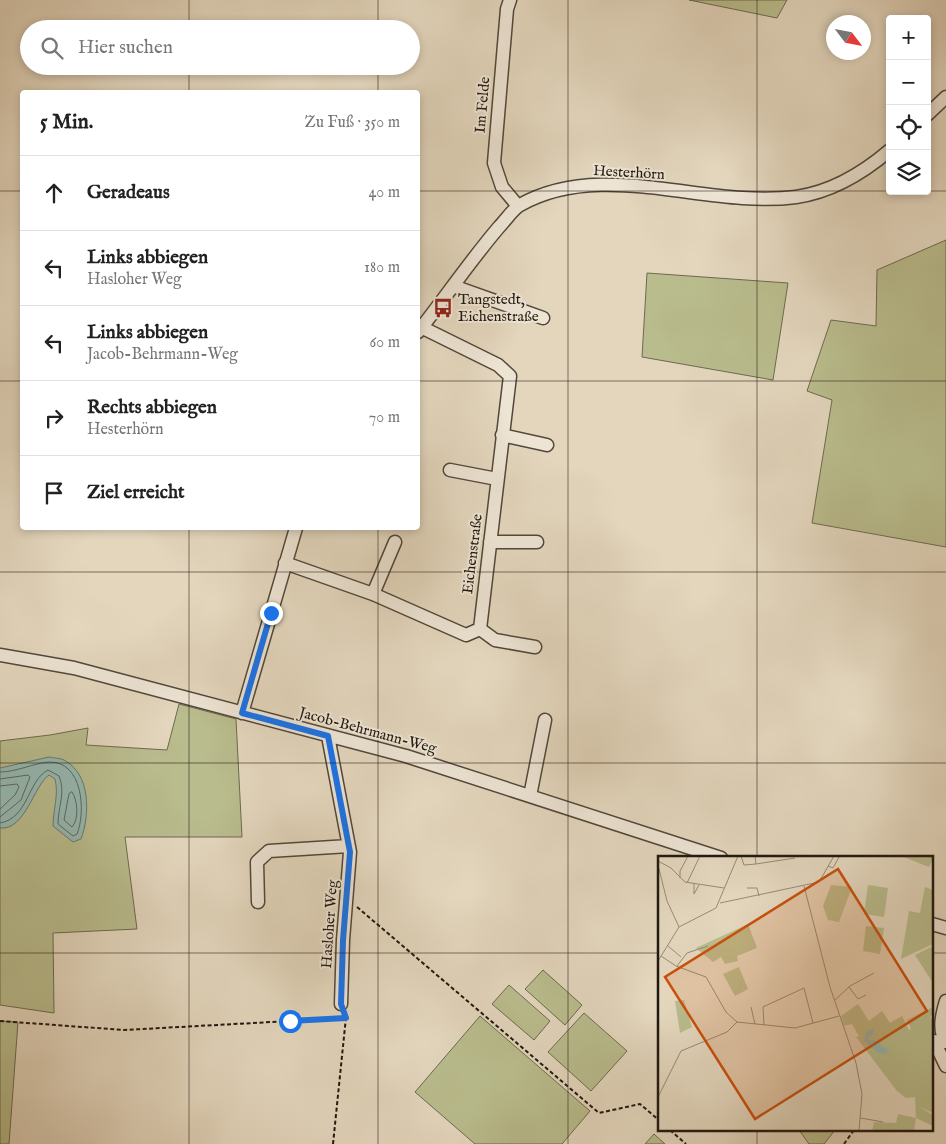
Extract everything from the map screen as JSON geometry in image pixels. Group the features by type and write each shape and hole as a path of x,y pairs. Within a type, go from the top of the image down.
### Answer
{"street":[{"name":"Im Felde","path":"510,0 507,9 494,163 502,187 518,206"},
{"path":"931,111 946,97"},
{"name":"Hesterhörn","path":"420,329 518,206 554,190 594,184 759,198 796,197 824,190 847,181 886,153"},
{"path":"454,286 543,318"},
{"name":"Eichenstraße","path":"420,330 498,365 510,376 480,629"},
{"path":"502,435 547,445"},
{"path":"450,470 497,479"},
{"path":"242,713 295,530"},
{"path":"373,594 395,542"},
{"path":"490,542 537,542"},
{"path":"286,563 373,594 466,635 480,629 495,640 536,647"},
{"name":"Jacob-Behrmann-Weg","path":"0,655 74,668 406,756 715,856"},
{"path":"530,796 546,720"},
{"name":"Hasloher Weg","path":"328,736 349,846 348,899 343,940 341,1004"},
{"path":"258,902 257,862 268,851 349,846"},
{"path":"946,1001 942,1017 943,1038 940,1042 946,1066"}],"path":[{"path":"348,899 599,1113 640,1104 658,1120"},
{"path":"332,1144 346,1018 341,1004"},
{"path":"0,1021 124,1030 346,1018"},
{"path":"672,1132 686,1144"},
{"path":"844,1144 853,1132"}],"green space":[{"path":"689,0 787,0 777,18"},
{"path":"946,240 946,547 812,523 832,400 807,391 831,320 876,326 877,270"},
{"path":"647,273 788,283 773,380 642,357"},
{"path":"179,704 236,719 242,837 125,837 137,929 53,933 54,1013 0,1005 0,741 88,728 86,745 167,750"},
{"path":"543,970 582,1005 565,1025 525,989"},
{"path":"509,985 550,1021 534,1040 492,1004"},
{"path":"584,1013 627,1051 591,1091 548,1052"},
{"path":"480,1016 590,1111 562,1144 475,1144 415,1092"},
{"path":"0,1021 18,1022 9,1144 0,1144"},
{"path":"800,1132 833,1132 824,1144 809,1144"},
{"path":"654,1134 665,1144 645,1144"}],"water":[{"path":"49,757 62,759 73,766 84,785 87,807 84,829 81,839 73,842 53,826 56,785 55,779 49,775 23,815 9,827 0,828 0,768"}],"place":[{"name":"Tangstedt, Eichenstraße","path":"443,308"}],"route":[{"path":"271,613 242,713 328,736 350,852 348,899 343,940 341,1004 346,1018 290,1021"}]}
